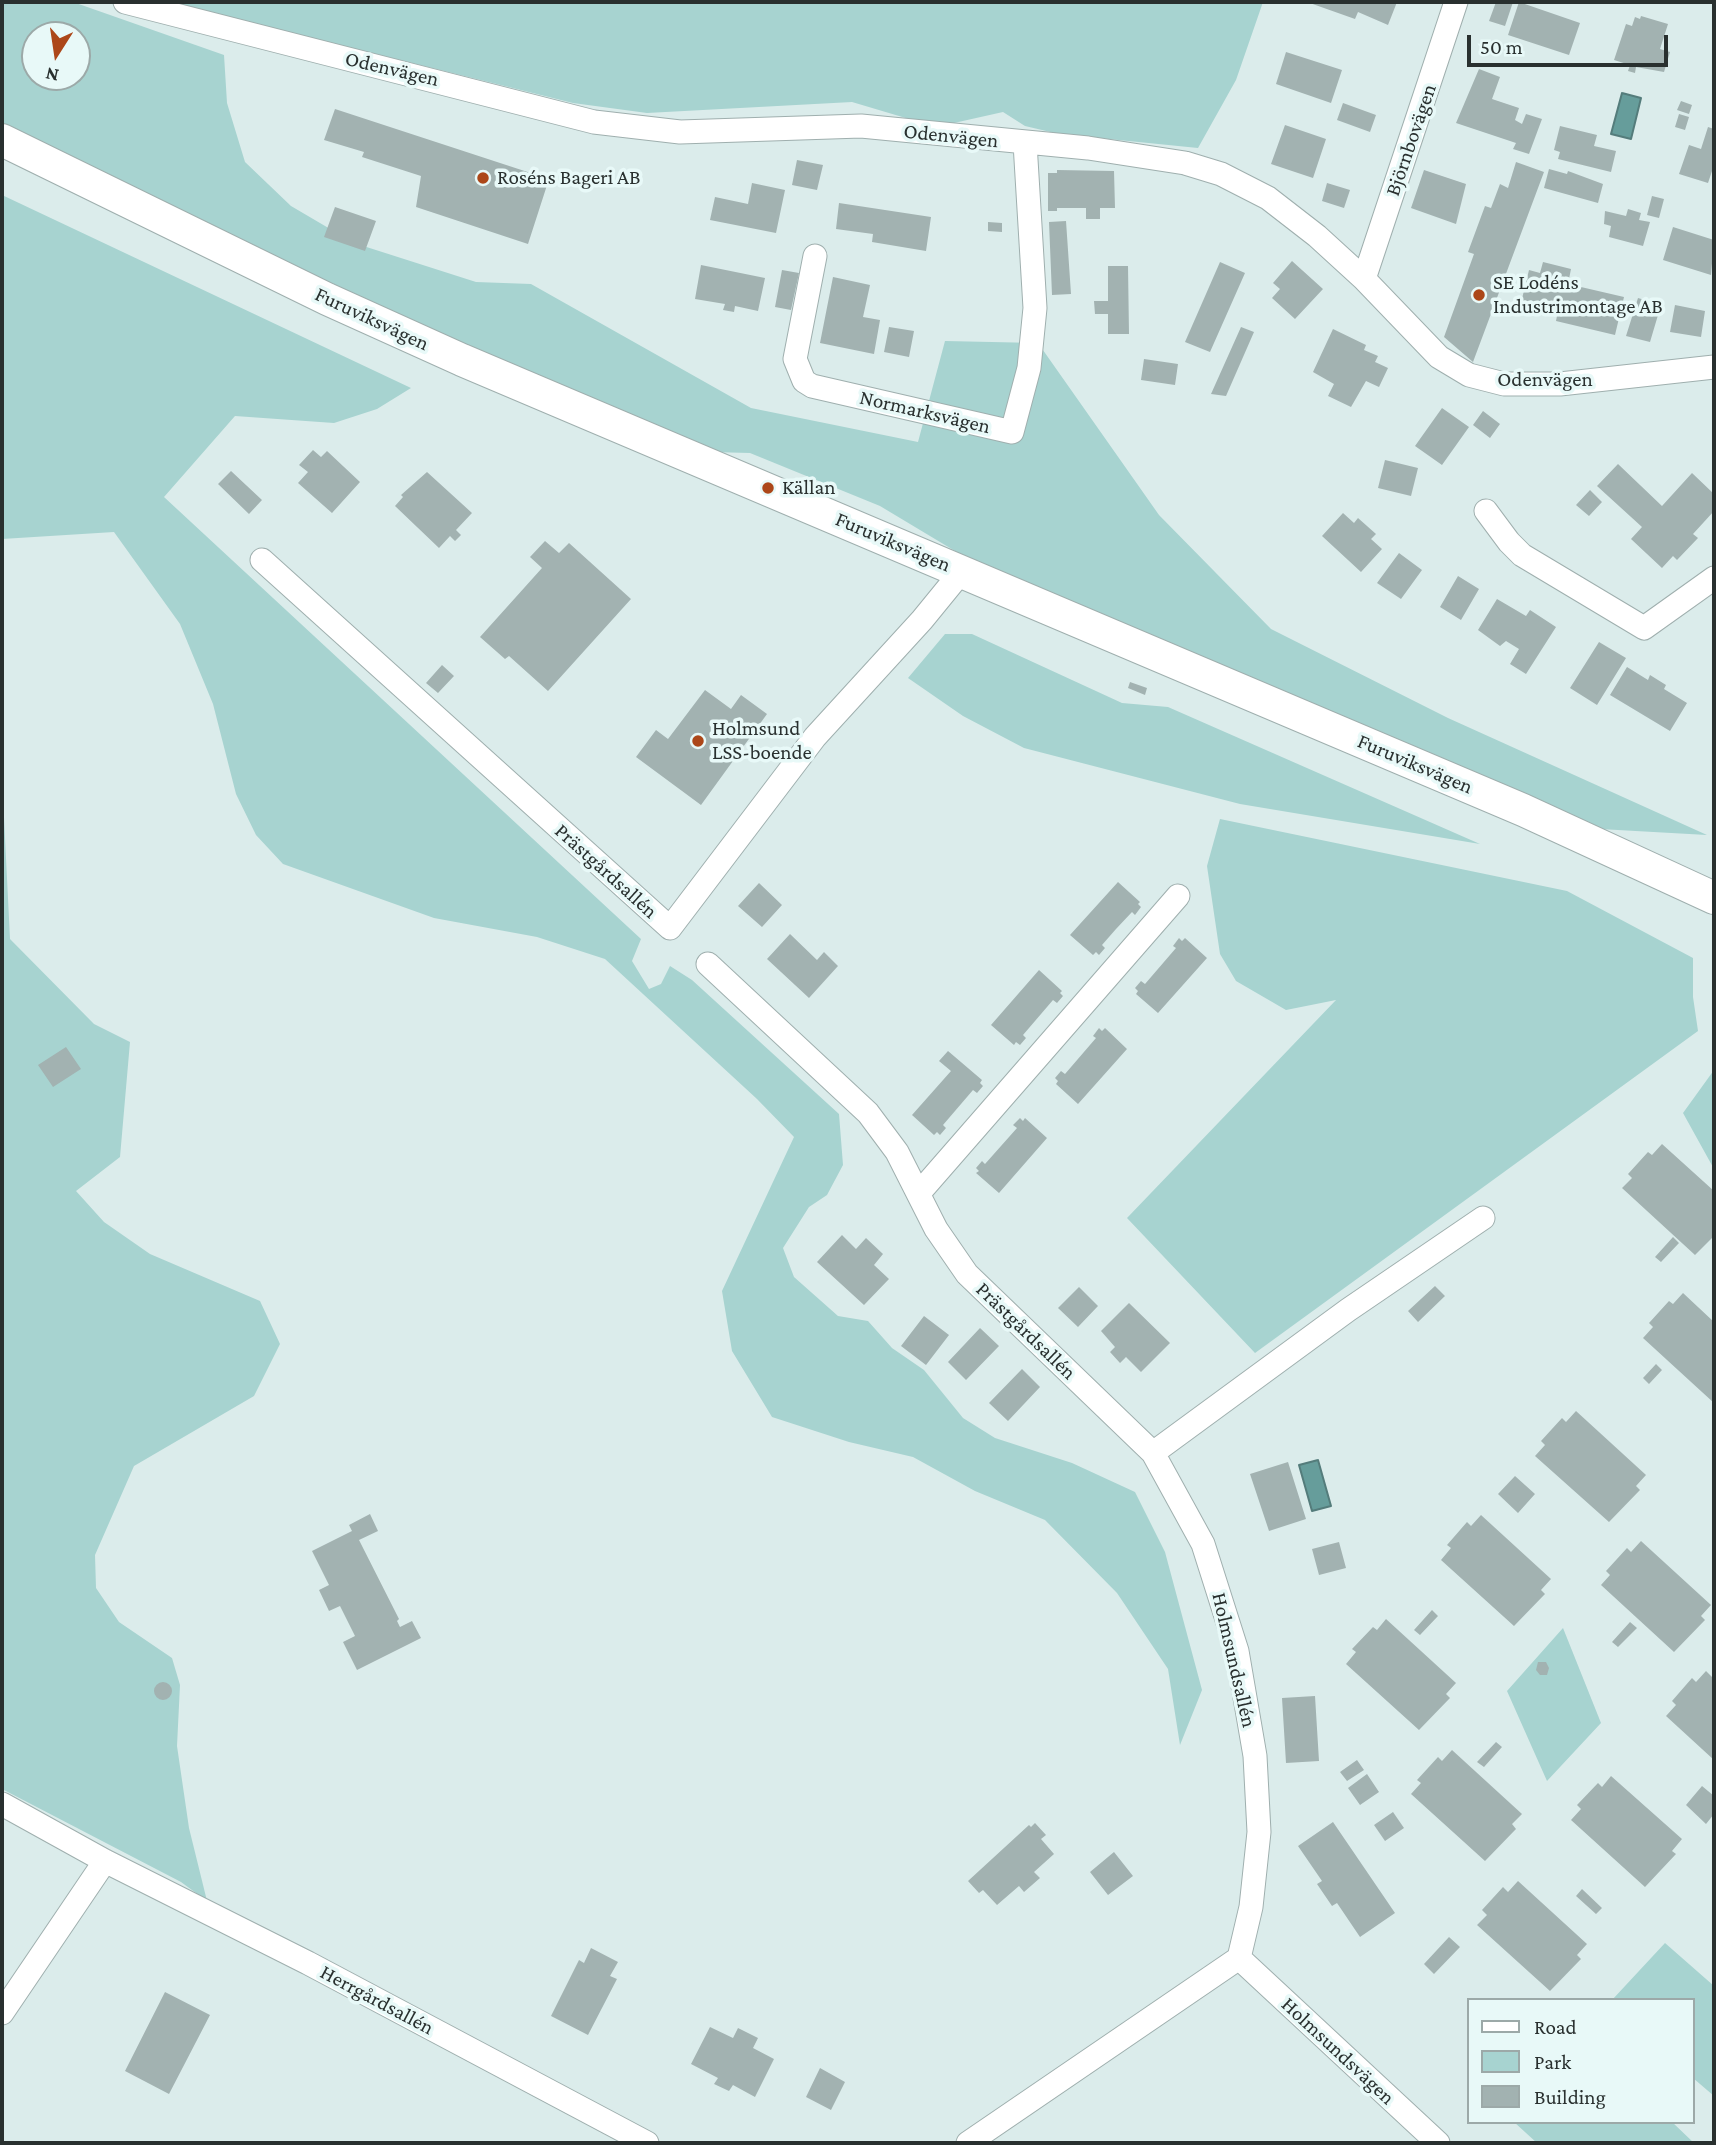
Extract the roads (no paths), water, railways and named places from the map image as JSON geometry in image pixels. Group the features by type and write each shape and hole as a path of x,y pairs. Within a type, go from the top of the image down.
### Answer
{"main road":[{"name":"Furuviksvägen","path":"2,140 327,299 462,360 1523,810 1714,898"}],"street":[{"name":"Odenvägen","path":"125,2 594,122 680,132 860,126 1158,157 1221,174 1268,198 1317,236 1364,278 1439,356 1483,380 1504,384 1560,384 1714,367"},
{"name":"Björnbovägen","path":"1364,278 1456,2"},
{"name":"Normarksvägen","path":"815,256 795,359 804,381 812,386 1012,432 1029,368 1035,308 1025,143"},
{"path":"1486,511 1508,542 1522,555 1644,628 1714,578"},
{"name":"Prästgårdsallén","path":"262,560 670,929 815,737 922,620 962,571"},
{"path":"919,1193 1178,896"},
{"name":"Prästgårdsallén","path":"708,964 868,1113 897,1152 936,1229 967,1274 1153,1453"},
{"path":"1153,1453 1348,1310 1483,1218"},
{"name":"Holmsundsallén","path":"1153,1453 1203,1544 1237,1651 1247,1696 1257,1782 1259,1832 1251,1907 1238,1958"},
{"name":"Herrgårdsallén","path":"2,1804 104,1861 320,1969 646,2143"},
{"path":"2,2013 104,1861"},
{"path":"968,2143 1238,1958"},
{"name":"Holmsundsvägen","path":"1238,1958 1438,2143"}],"place":[{"name":"Roséns Bageri AB","path":"483,178"},
{"name":"SE Lodéns Industrimontage AB","path":"1479,295"},
{"name":"Källan","path":"768,488"},
{"name":"Holmsund LSS-boende","path":"698,741"}]}
